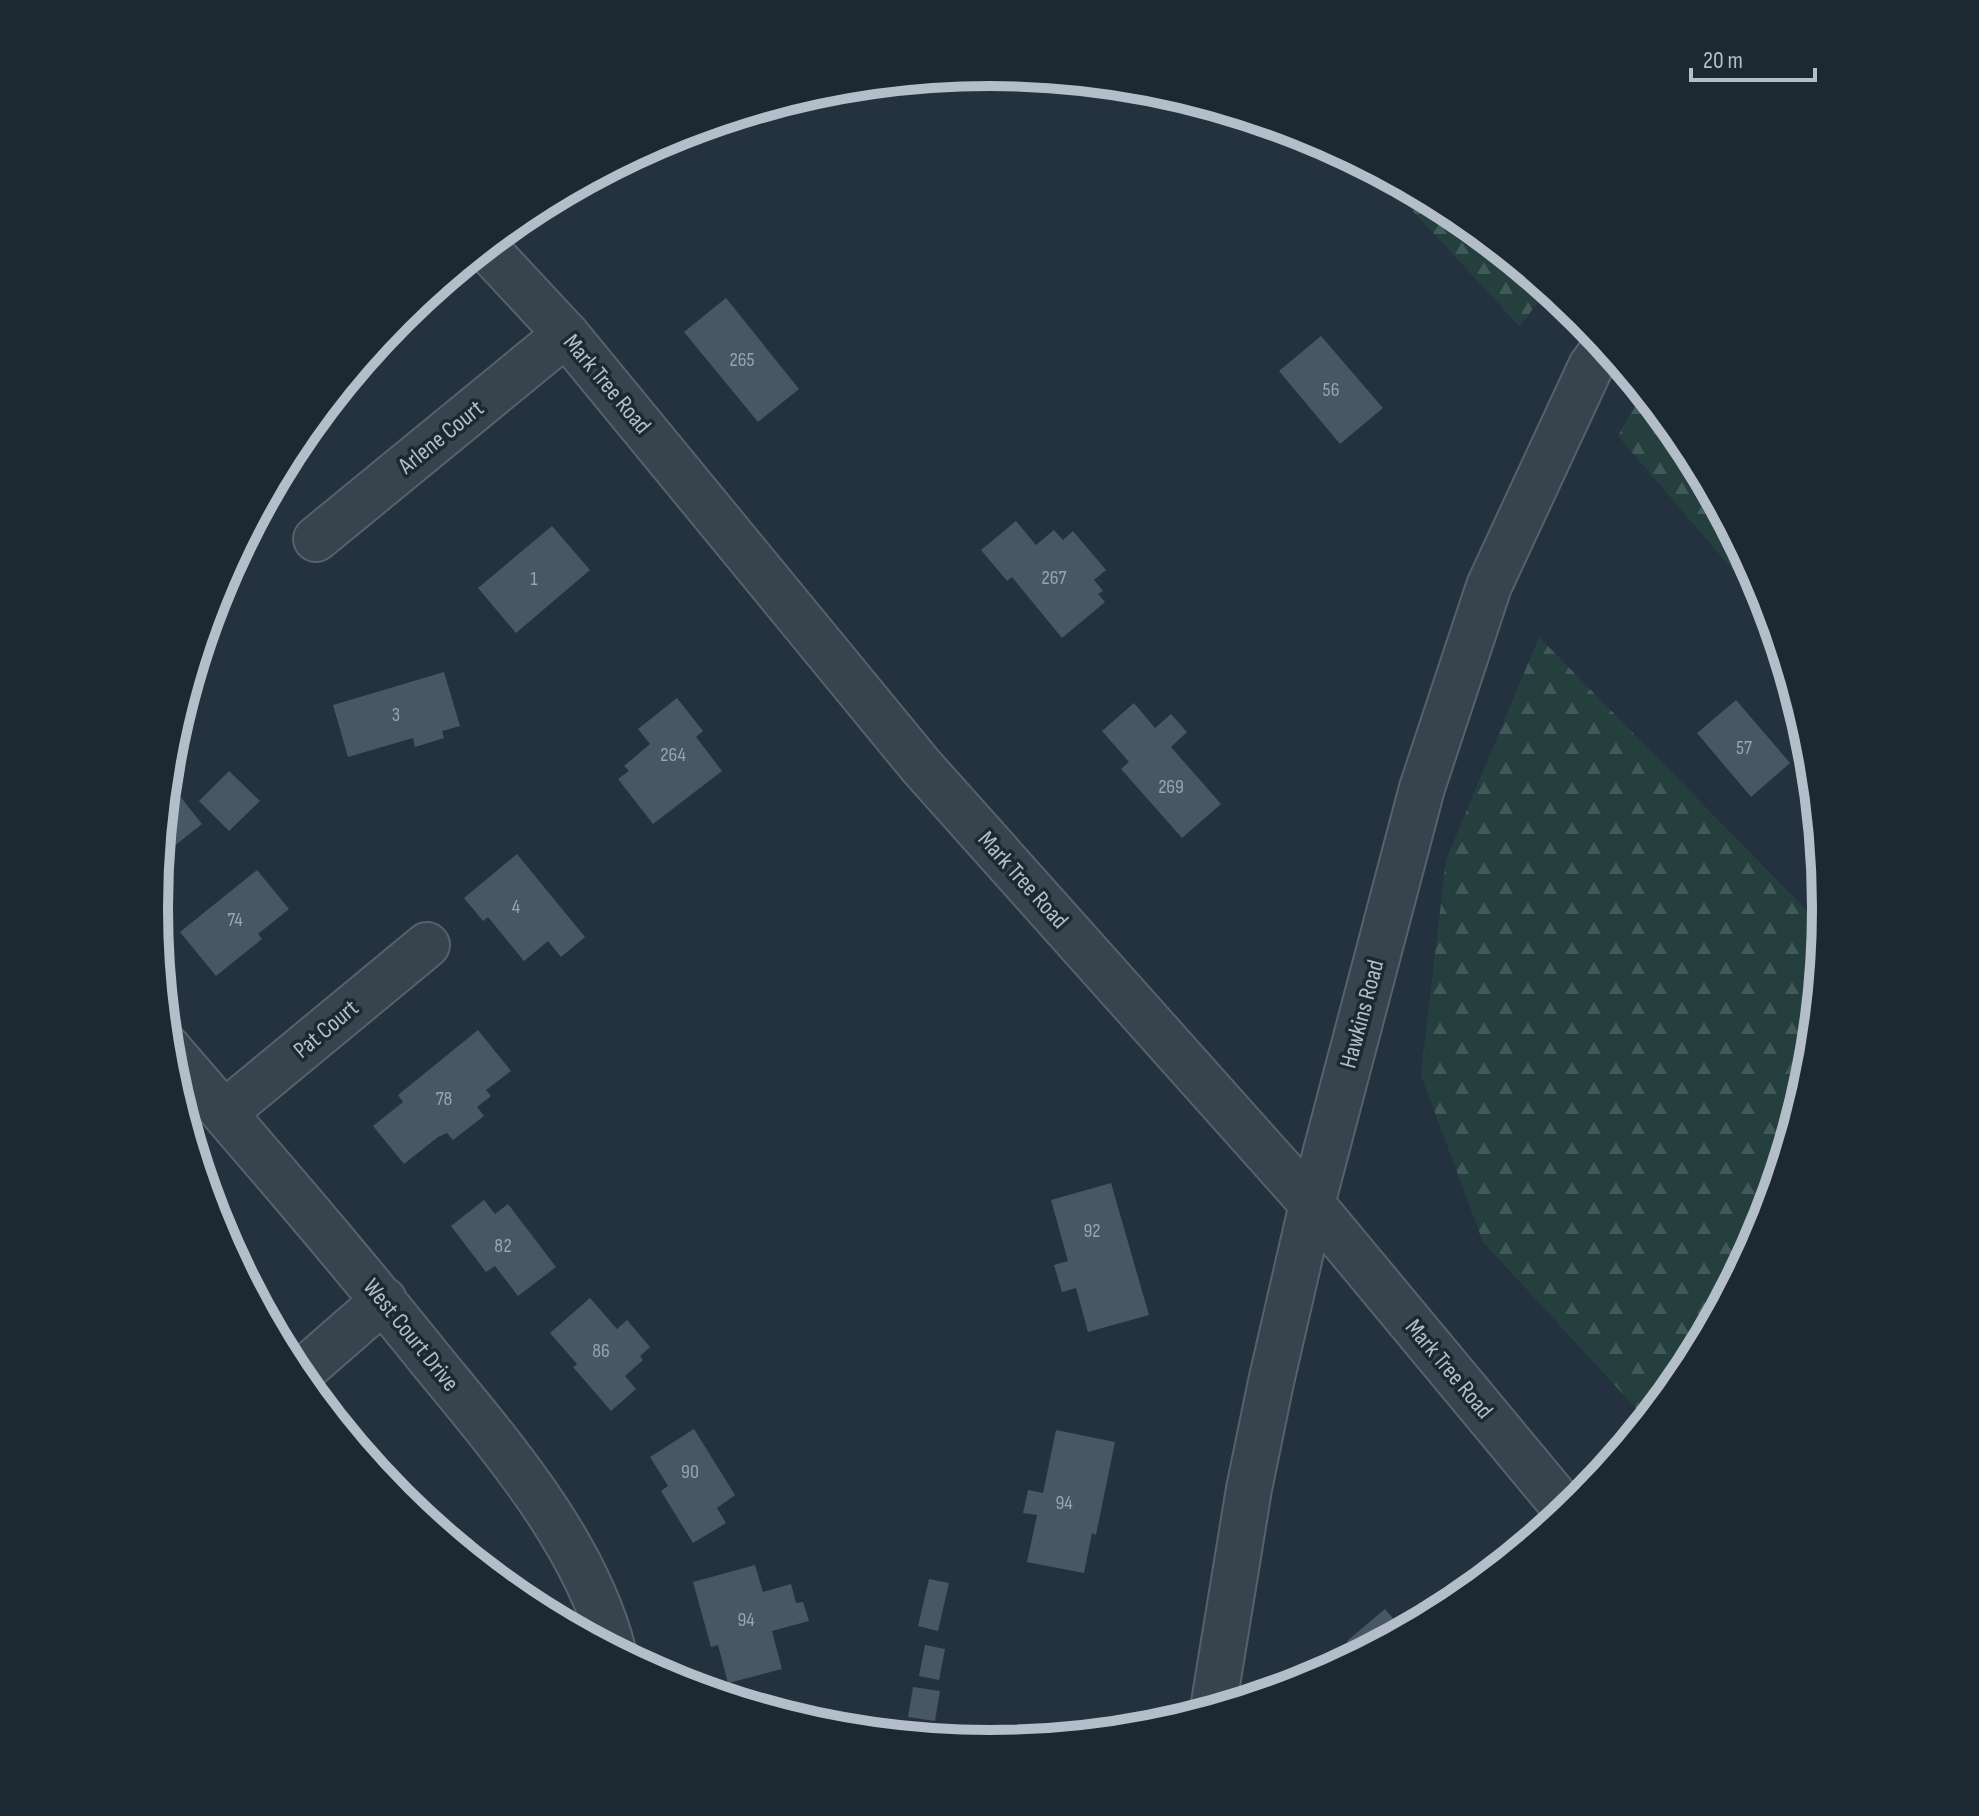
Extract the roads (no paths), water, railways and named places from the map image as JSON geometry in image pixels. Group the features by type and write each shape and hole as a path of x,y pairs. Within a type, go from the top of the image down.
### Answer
{"street":[{"name":"Mark Tree Road","path":"492,254 566,334 921,766 1312,1204 1558,1501"},
{"name":"Arlene Court","path":"316,539 566,334"},
{"name":"Hawkins Road","path":"1215,1698 1249,1489 1312,1204 1422,788 1489,586 1598,356"},
{"name":"Pat Court","path":"224,1113 427,945"},
{"name":"West Court Drive","path":"183,1065 384,1300 498,1443 569,1546 610,1636"},
{"path":"307,1367 384,1300"}]}
